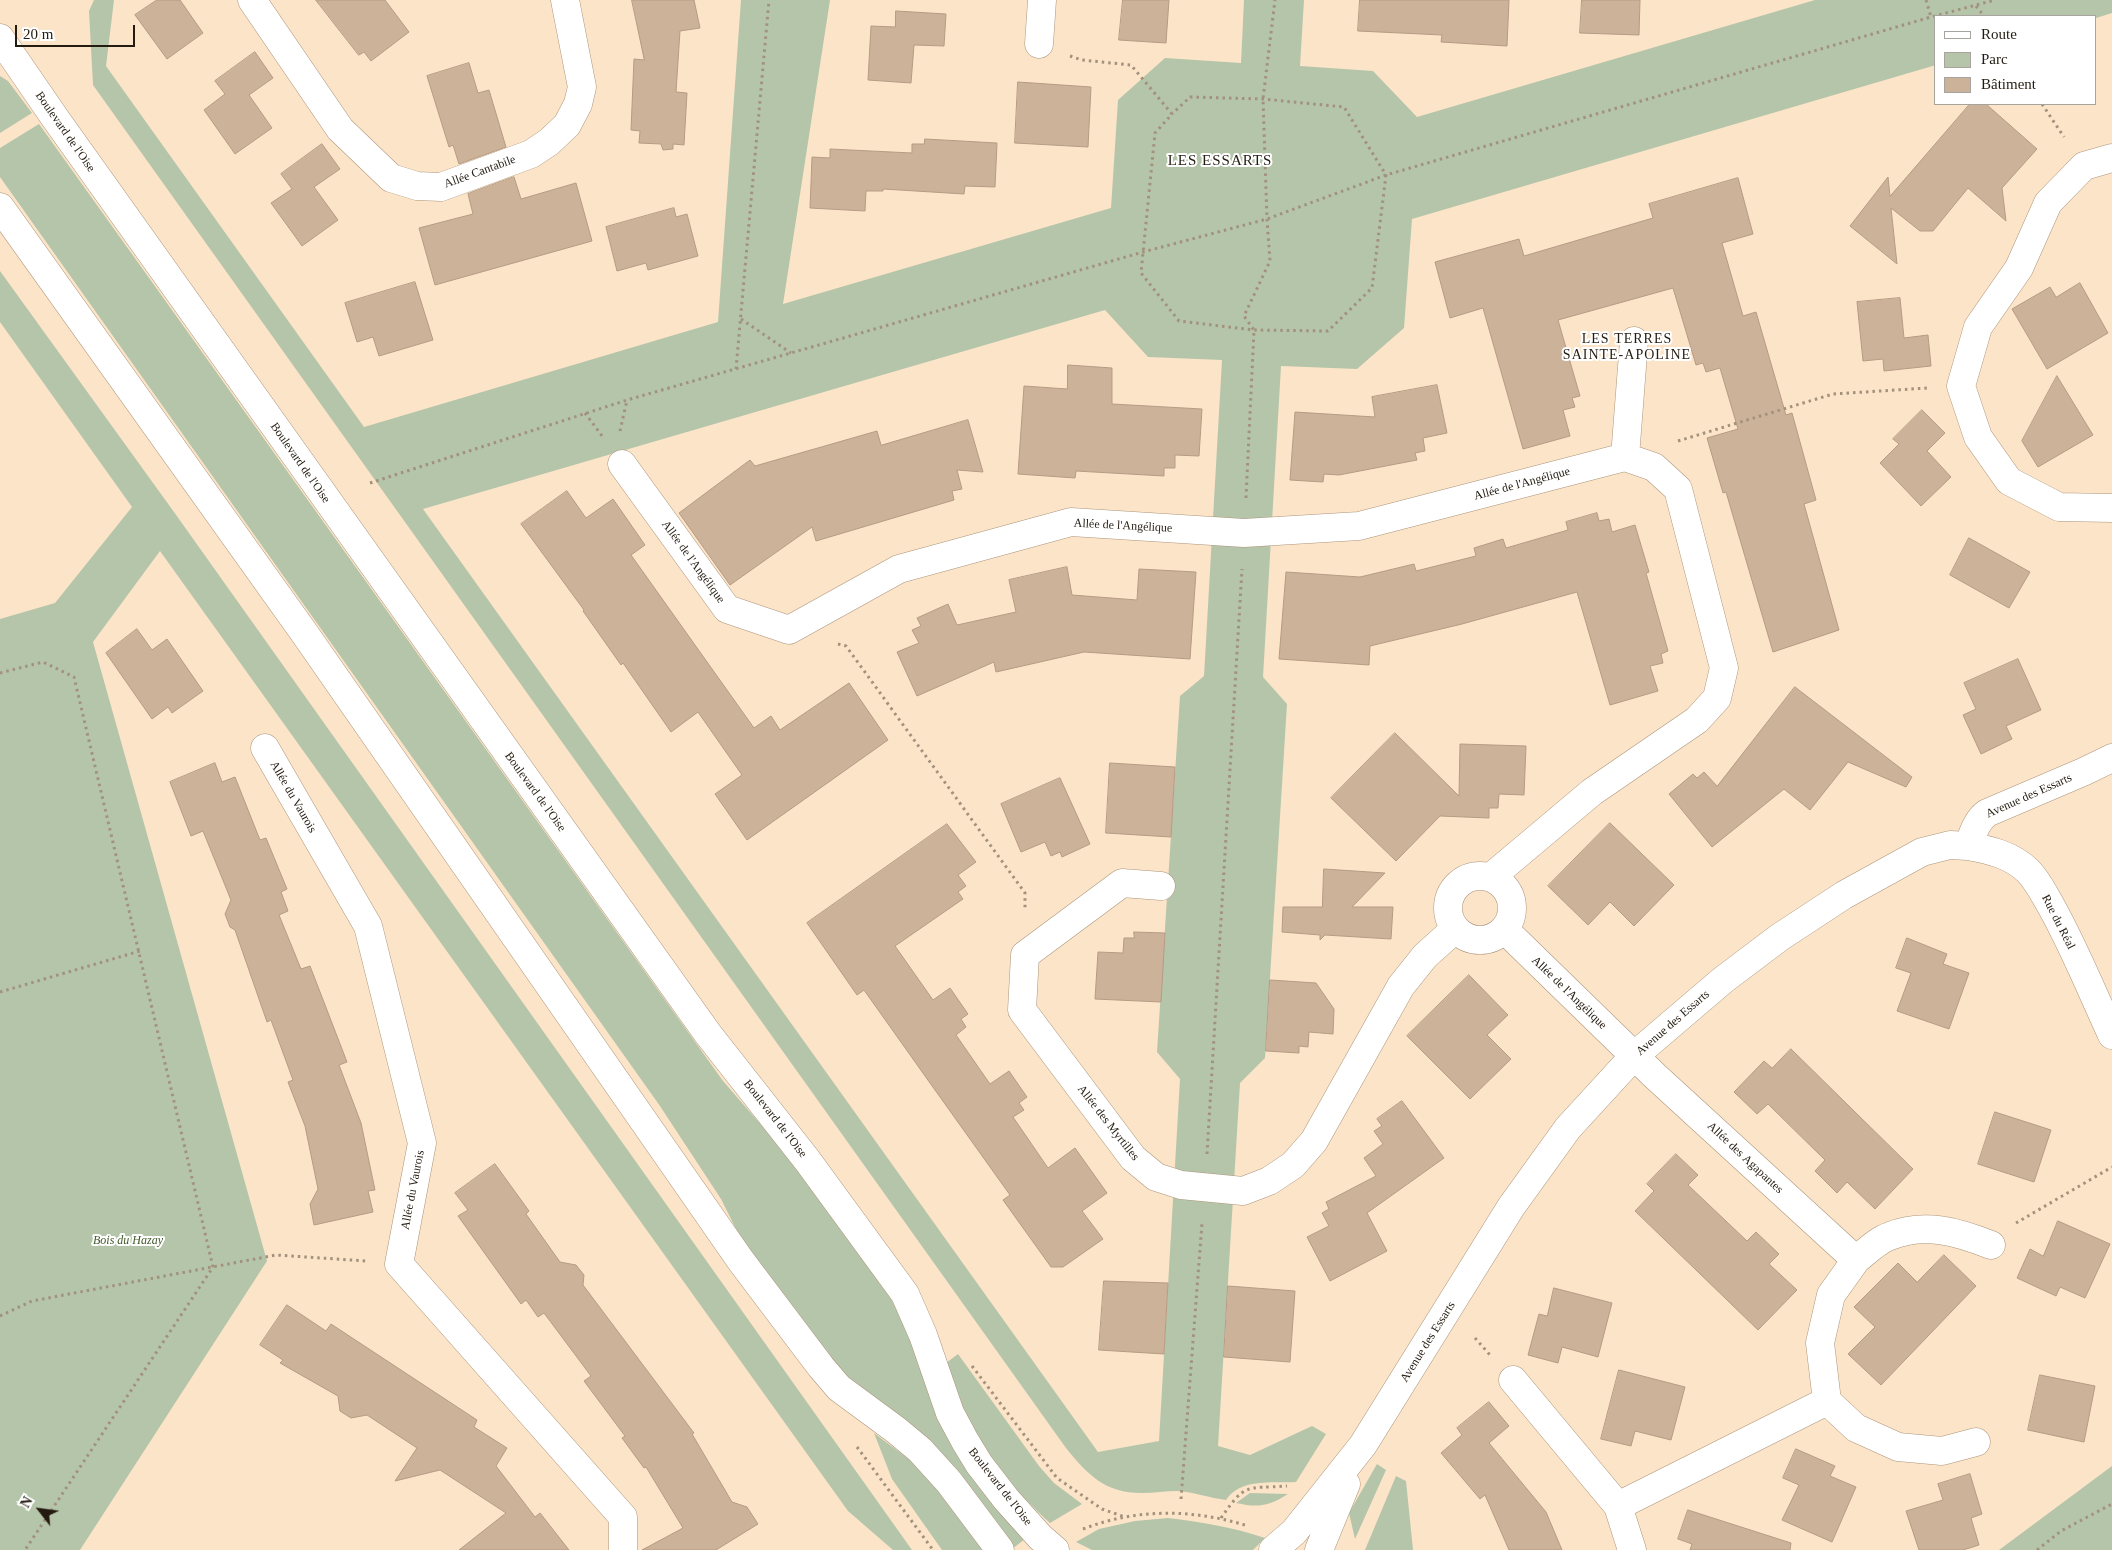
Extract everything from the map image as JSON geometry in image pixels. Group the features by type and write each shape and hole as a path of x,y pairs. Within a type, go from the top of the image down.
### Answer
{"street":[{"name":"Allée Cantabile","path":"252,0 340,129 391,178 417,186 441,187 531,154 549,142 567,125 578,104 582,87 565,0"},
{"path":"1039,44 1042,0"},
{"name":"Boulevard de l'Oise","path":"0,38 55,118 708,1034 807,1160 904,1294 923,1335 950,1413 978,1464 1006,1499 1053,1549"},
{"path":"2112,158 2084,166 2048,203 2019,268 1978,327 1960,386 1978,436 2009,481 2059,507 2112,508"},
{"path":"0,207 310,642 741,1261 839,1388 920,1450 949,1482 1000,1550"},
{"path":"1491,877 1592,792 1697,720 1717,698 1724,668 1678,489 1654,467 1625,457 1634,341"},
{"name":"Allée de l'Angélique","path":"622,464 727,609 789,630 899,569 1071,522 1244,533 1359,526 1625,457"},
{"name":"Allée du Vaurois","path":"264,748 368,926 422,1143 399,1264"},
{"name":"Avenue des Essarts","path":"1278,1546 1335,1482 1363,1445 1511,1207 1568,1128 1634,1056 1723,980 1780,937 1844,895 1922,852 1950,845 1968,846 1980,817 2112,758"},
{"name":"Rue du Réal","path":"1968,846 1998,852 2013,860 2028,871 2041,888 2061,923 2112,1035"},
{"path":"1472,876 1491,877 1500,882 1512,900 1510,921 1504,930 1495,937 1473,940 1463,936 1455,929 1450,920 1448,902 1456,885 1472,876"},
{"path":"1025,956 1122,883 1161,886"},
{"name":"Allée des Myrtilles","path":"1025,956 1022,1010 1133,1158 1156,1177 1181,1185 1243,1191 1269,1181 1293,1165 1314,1141 1401,986 1425,956 1455,929"},
{"name":"Allée de l'Angélique","path":"1504,930 1634,1056"},
{"name":"Allée des Agapantes","path":"1634,1056 1856,1260"},
{"path":"1976,1442 1942,1451 1898,1447 1856,1428 1827,1401 1820,1343 1831,1295 1856,1260 1889,1236 1926,1228 1958,1232 1991,1245"},
{"path":"399,1264 623,1517 623,1550"},
{"path":"1512,1380 1618,1506 1632,1550"},
{"path":"1618,1506 1827,1401"},
{"name":"Avenue des Essarts","path":"1319,1550 1363,1445"}],"path":[{"path":"736,369 770,0"},
{"path":"1181,1499 1205,1187 1244,533 1254,330 1244,316 1270,261 1263,99 1275,0"},
{"path":"1926,0 1931,17"},
{"path":"1939,15 1995,0"},
{"path":"1976,6 1983,15"},
{"path":"370,483 585,413 1143,252 1267,219 1386,175 1934,16"},
{"path":"1039,44 1082,60 1131,65 1172,114"},
{"path":"1190,97 1263,99 1344,108 1386,175 1372,288 1328,331 1254,330 1179,321 1141,273 1154,133 1190,97"},
{"path":"2043,105 2084,166"},
{"path":"741,319 792,353"},
{"path":"1625,457 1833,394 1960,386"},
{"path":"789,630 846,646 1025,893 1025,956"},
{"path":"0,673 44,662 74,677 140,951 212,1267 25,1550"},
{"path":"0,992 140,951"},
{"path":"1991,1245 2015,1224 2112,1167"},
{"path":"0,1316 32,1301 276,1254 399,1264"},
{"path":"966,1358 1057,1478 1102,1509 1125,1517"},
{"path":"1221,1518 1237,1495 1246,1488 1335,1482"},
{"path":"2037,1550 2061,1531 2112,1504"},
{"path":"1053,1549 1077,1532 1098,1524 1125,1517 1187,1513 1221,1518 1254,1528 1278,1546"}],"green space":[{"path":"94,0 114,0 106,66 364,427 718,322 741,0 830,0 783,304 1111,208 1118,100 1165,58 1241,63 1244,0 1304,0 1300,66 1373,71 1417,117 1815,0 2112,0 2112,13 2097,18 2097,15 1934,15 1934,66 1412,219 1404,328 1357,369 1281,366 1263,677 1287,704 1265,1058 1240,1083 1218,1446 1250,1455 1312,1426 1326,1434 1296,1482 1267,1482 1248,1485 1232,1493 1226,1500 1173,1491 1142,1493 1118,1490 1098,1481 1066,1448 93,85 89,11","holes":["1105,310 1148,357 1222,360 1204,676 1180,696 1157,1052 1180,1079 1159,1441 1098,1452 423,509"]},
{"path":"0,76 8,81 32,113 0,133"},
{"path":"39,124 723,1081 789,1157 881,1281 1025,1539 1012,1549 839,1373 746,1249 721,1199 660,1106 0,177 0,148"},
{"name":"Bois du Hazay","path":"0,271 174,512 912,1550 893,1550 848,1511 160,551 93,642 267,1261 80,1550 0,1550 0,619 55,603 132,507 0,322"},
{"path":"958,1354 1039,1466 1054,1483 1082,1504 1050,1523 1002,1473 972,1429 955,1388 946,1363"},
{"path":"874,1433 918,1466 987,1550 942,1550 892,1479"},
{"path":"1377,1464 1386,1470 1355,1539 1349,1513"},
{"path":"2112,1466 2112,1550 1999,1550"},
{"path":"1396,1476 1406,1481 1413,1550 1365,1550"},
{"path":"1250,1493 1288,1494 1264,1505 1236,1503"},
{"path":"1168,1518 1217,1525 1265,1538 1253,1550 1092,1550 1076,1542 1099,1529 1135,1521"}],"building":[{"path":"157,0 180,0 203,33 167,59 135,15"},
{"path":"316,0 385,0 409,32 371,61 364,52 359,55"},
{"path":"632,0 694,0 700,28 680,31 676,92 687,93 684,145 673,144 673,149 663,150 661,144 639,143 640,131 631,130 634,59 644,60"},
{"path":"1123,0 1169,0 1166,43 1119,40"},
{"path":"1360,0 1509,0 1507,46 1441,42 1442,35 1358,31"},
{"path":"1582,0 1640,0 1639,35 1580,33"},
{"path":"896,11 946,14 944,46 914,45 911,83 868,80 871,26 895,27"},
{"path":"255,52 273,78 249,95 272,128 235,154 204,110 225,94 215,81"},
{"path":"469,63 478,93 489,90 506,147 459,164 453,145 449,147 427,76"},
{"path":"1018,82 1091,87 1088,147 1015,143"},
{"path":"1969,105 1987,105 2037,149 2002,188 2006,221 1968,188 1933,231 1920,231 1891,208 1897,264 1850,226 1888,177 1890,196"},
{"path":"925,139 997,143 995,187 965,186 964,194 883,189 883,191 866,191 865,211 810,208 812,157 830,158 830,149 912,153 912,144 924,144"},
{"path":"322,144 340,169 314,187 338,220 302,246 271,203 292,189 281,174"},
{"path":"514,177 521,199 576,183 592,241 435,285 419,228 473,214 468,194"},
{"path":"1738,178 1753,234 1722,243 1743,316 1756,312 1786,415 1792,413 1816,500 1804,504 1839,630 1773,652 1726,492 1723,493 1707,438 1738,429 1720,368 1706,372 1703,363 1696,365 1673,288 1558,320 1580,396 1572,398 1575,407 1563,410 1570,436 1523,449 1483,308 1450,318 1435,262 1519,239 1524,256 1653,218 1649,204"},
{"path":"674,208 676,217 687,214 698,256 648,270 646,263 617,271 606,227"},
{"path":"415,282 433,340 379,356 373,337 357,342 345,303"},
{"path":"2080,283 2108,333 2047,369 2012,309 2050,287 2056,297"},
{"path":"1900,298 1904,338 1928,335 1931,366 1884,371 1883,359 1863,361 1857,302"},
{"path":"1068,365 1112,368 1112,404 1202,409 1199,456 1175,455 1175,468 1164,468 1164,476 1076,471 1075,478 1018,474 1024,386 1067,389"},
{"path":"2057,376 2093,435 2038,467 2022,441"},
{"path":"1437,385 1447,433 1423,438 1425,451 1415,453 1417,460 1339,475 1324,474 1323,482 1290,480 1295,412 1375,417 1372,397"},
{"path":"1922,410 1945,433 1927,451 1951,477 1921,506 1880,463 1899,444 1893,439"},
{"path":"968,420 983,472 957,470 962,489 952,491 954,500 816,541 812,527 730,585 679,513 750,460 755,466 877,431 881,445"},
{"path":"567,491 586,518 613,499 645,545 631,555 754,728 771,716 780,730 849,683 888,740 747,840 715,794 742,775 698,712 671,732 521,524"},
{"path":"1597,513 1599,521 1609,519 1612,532 1635,525 1649,572 1646,573 1668,651 1661,654 1663,663 1650,666 1658,691 1610,705 1577,592 1462,624 1370,646 1369,665 1279,659 1286,572 1360,577 1414,564 1416,571 1476,556 1474,548 1503,539 1506,548 1568,530 1566,522"},
{"path":"1969,538 2030,572 2009,608 1950,575"},
{"path":"1067,567 1072,595 1137,600 1139,569 1196,572 1190,659 1084,652 996,672 994,662 917,696 897,652 919,643 912,630 921,626 917,618 948,604 957,625 1016,612 1009,580"},
{"path":"137,629 152,650 167,639 203,691 172,713 168,707 152,719 106,653"},
{"path":"2018,659 2041,710 2006,726 2012,739 1981,754 1963,715 1976,709 1964,683"},
{"path":"1795,687 1912,777 1906,787 1848,762 1810,810 1784,789 1712,847 1669,794 1693,774 1697,778 1704,772 1717,786"},
{"path":"1395,733 1459,796 1460,744 1526,746 1524,795 1499,794 1498,808 1489,808 1489,818 1440,816 1396,861 1331,798"},
{"path":"215,763 222,782 235,777 260,840 266,838 287,889 281,892 288,911 279,915 301,969 310,966 347,1062 339,1065 361,1123 375,1190 368,1191 373,1212 314,1225 310,1204 318,1189 305,1126 288,1082 293,1080 271,1020 267,1022 235,930 230,927 225,914 231,900 203,831 191,836 170,782"},
{"path":"1110,763 1175,767 1171,837 1106,833"},
{"path":"1060,778 1090,844 1062,857 1060,852 1051,856 1045,842 1021,852 1001,804"},
{"path":"1610,823 1674,885 1634,926 1610,902 1588,925 1548,886"},
{"path":"947,824 976,862 958,875 966,886 958,892 963,899 895,946 933,1000 950,988 968,1014 961,1019 966,1027 956,1035 990,1084 1009,1071 1027,1097 1019,1103 1024,1110 1013,1117 1048,1168 1075,1148 1107,1193 1082,1211 1103,1239 1063,1267 1051,1267 1003,1200 1010,1195 864,990 857,995 807,923"},
{"path":"1324,869 1385,873 1352,907 1393,907 1391,939 1325,935 1320,940 1320,935 1282,932 1283,907 1322,907"},
{"path":"1134,932 1165,933 1161,1002 1095,999 1098,952 1123,953 1124,938 1134,938"},
{"path":"1907,938 1947,954 1943,964 1969,973 1949,1029 1897,1011 1911,973 1896,968"},
{"path":"1469,975 1508,1015 1487,1035 1511,1059 1470,1099 1407,1036"},
{"path":"1270,980 1316,983 1334,1009 1333,1034 1309,1032 1308,1047 1299,1046 1299,1053 1266,1051"},
{"path":"1791,1049 1913,1169 1875,1209 1847,1182 1837,1193 1815,1171 1825,1160 1768,1104 1757,1114 1734,1092 1764,1061 1772,1068"},
{"path":"1402,1101 1444,1158 1367,1213 1387,1251 1330,1281 1307,1237 1329,1226 1322,1213 1329,1209 1326,1202 1376,1176 1364,1158 1383,1144 1374,1131 1382,1126 1377,1119"},
{"path":"1995,1112 2051,1130 2034,1182 1978,1164"},
{"path":"1676,1154 1698,1175 1688,1185 1747,1241 1756,1232 1779,1254 1769,1264 1797,1290 1758,1330 1635,1211 1654,1191 1647,1184"},
{"path":"495,1164 529,1211 526,1214 560,1262 576,1265 584,1275 583,1285 694,1433 692,1434 732,1502 747,1507 758,1524 716,1550 642,1550 683,1528 646,1467 644,1468 622,1438 625,1436 584,1381 591,1376 544,1313 538,1317 526,1300 521,1304 458,1216 468,1210 455,1193"},
{"path":"2058,1221 2110,1244 2085,1298 2060,1287 2056,1296 2017,1278 2030,1249 2043,1256"},
{"path":"1944,1255 1976,1286 1881,1385 1848,1354 1875,1327 1854,1307 1898,1263 1917,1282"},
{"path":"1104,1281 1168,1283 1164,1354 1099,1350"},
{"path":"1228,1286 1295,1291 1290,1362 1224,1357"},
{"path":"1554,1288 1612,1303 1598,1357 1562,1347 1558,1363 1528,1355 1539,1314 1547,1316"},
{"path":"287,1305 326,1331 331,1324 477,1420 474,1427 507,1448 496,1466 535,1517 540,1513 569,1550 459,1550 506,1513 440,1470 395,1481 417,1448 367,1415 351,1418 340,1411 338,1396 280,1363 283,1360 260,1345"},
{"path":"1619,1370 1685,1387 1671,1440 1635,1431 1631,1446 1601,1439"},
{"path":"2040,1375 2095,1386 2084,1442 2028,1430"},
{"path":"1489,1402 1509,1426 1489,1443 1546,1512 1562,1550 1509,1550 1485,1495 1480,1499 1441,1453 1462,1435 1457,1428"},
{"path":"1796,1449 1835,1466 1830,1476 1856,1487 1832,1542 1782,1520 1799,1485 1783,1478"},
{"path":"1970,1474 1982,1514 1971,1518 1979,1545 1963,1550 1919,1550 1906,1511 1943,1500 1938,1484"},
{"path":"1688,1510 1791,1543 1790,1550 1690,1550 1692,1544 1678,1539"}],"district":[{"name":"LES ESSARTS","path":"1220,161"},
{"name":"LES TERRES SAINTE-APOLINE","path":"1627,348"}]}
